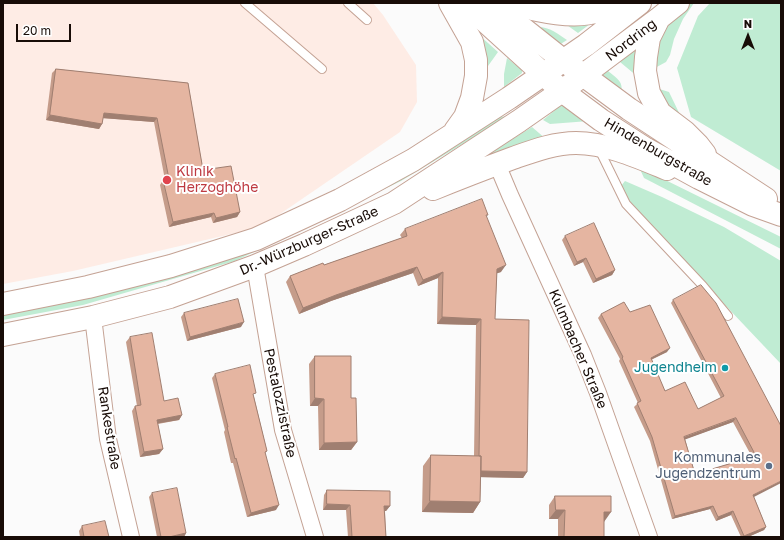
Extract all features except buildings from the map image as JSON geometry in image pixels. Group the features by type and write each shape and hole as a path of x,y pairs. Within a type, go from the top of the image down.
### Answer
{"main road":[{"path":"450,3 472,42 476,60 476,76 472,98 465,117 452,134"},
{"path":"465,3 544,75"},
{"path":"487,3 525,30 564,61"},
{"path":"506,3 550,12 570,14 598,12 615,3"},
{"name":"Nordring","path":"564,61 640,3"},
{"name":"Nordring","path":"584,76 678,3"},
{"path":"394,203 538,150 576,143 610,148 633,155 673,171 705,170 698,145 685,132 660,113 649,94 645,71 646,58 649,38 658,19"},
{"name":"Dr.-Würzburger-Straße","path":"3,304 88,287 171,266 256,239 340,200 413,160 564,61"},
{"name":"Hindenburgstraße","path":"564,61 629,109 705,170 753,205 781,215"},
{"name":"Hindenburgstraße","path":"544,75 562,91 646,149 705,170 762,195 781,212"},
{"name":"Dr.-Würzburger-Straße","path":"3,335 93,317 170,297 255,266 304,245 394,203 584,76"}],"street":[{"name":"Kulmbacher Straße","path":"497,164 583,355 649,537"},
{"name":"Pestalozzistraße","path":"255,266 283,430 315,537"},
{"name":"Rankestraße","path":"93,317 108,439 131,537"}],"lane":[{"path":"245,3 322,69"},
{"path":"348,3 367,20"},
{"path":"597,145 626,204 703,286 728,316"}],"shaded area":[{"name":"Klinik Herzoghöhe","path":"3,3 373,3 383,15 416,65 417,102 400,132 261,227 73,271 3,284"}],"green space":[{"path":"688,3 694,3 683,19 674,39 670,55 666,62 653,69 653,56 666,25"},
{"path":"710,3 781,3 781,171 691,117 677,68 698,16"},
{"path":"557,18 590,24 578,33"},
{"path":"538,27 542,27 557,33 567,40 556,47"},
{"path":"478,34 498,52 483,73"},
{"path":"638,47 638,77 620,62"},
{"path":"507,58 522,70 522,73 504,87 504,74"},
{"path":"607,70 617,78 621,84 621,97 601,77"},
{"path":"656,88 669,92 684,123 672,115"},
{"path":"560,106 564,106 589,121 550,124 543,120"},
{"path":"509,116 401,181 235,261 83,305 3,320 3,307 193,266 499,117"},
{"path":"532,127 546,139 482,158"},
{"path":"639,167 781,237 781,249 644,178"},
{"path":"625,181 724,227 781,261 781,364 617,191"}],"place":[{"name":"Klinik Herzoghöhe","path":"167,180"},
{"name":"Jugendheim","path":"725,368"},
{"name":"Kommunales Jugendzentrum","path":"769,466"}]}
